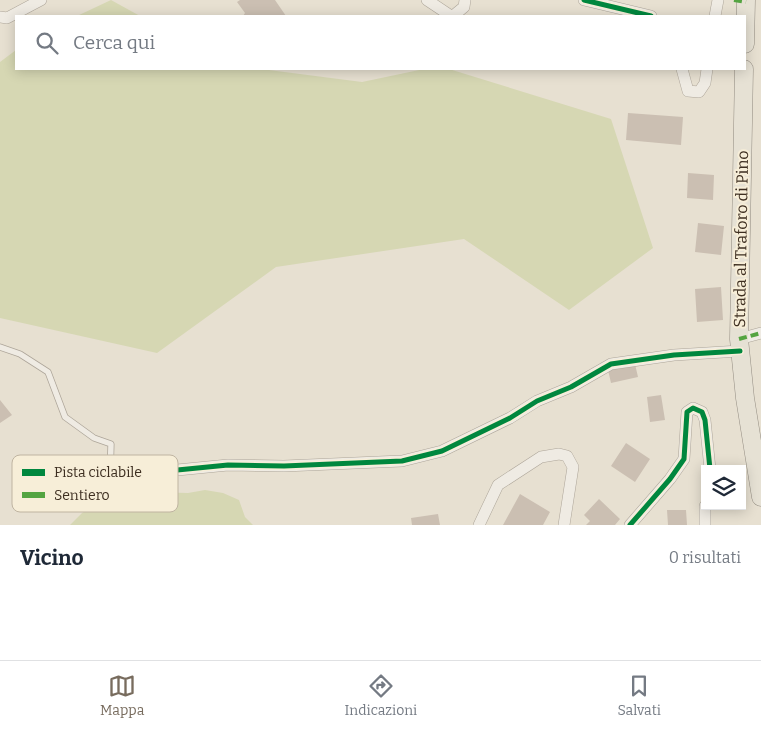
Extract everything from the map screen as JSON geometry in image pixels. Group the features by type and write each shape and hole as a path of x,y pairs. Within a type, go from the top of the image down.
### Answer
{"main road":[{"path":"746,0 746,15"},
{"name":"Strada al Traforo di Pino","path":"744,70 739,345 761,497"}],"street":[{"path":"0,17 7,18 41,0"},
{"path":"427,0 450,15"},
{"path":"453,15 464,7 465,0"},
{"path":"584,0 647,15"},
{"path":"715,15 718,0"},
{"path":"682,70 688,91 699,92 705,83 707,70"},
{"path":"178,470 228,465 284,466 402,460 442,451 510,418 537,401 571,388 611,364 739,345 761,333"},
{"path":"630,525 670,479 684,458 687,412 694,408 702,412 705,420 710,465"},
{"path":"479,525 498,485 541,457 559,454 567,456 573,466 564,525"},
{"path":"705,510 706,525"}],"lane":[{"path":"0,347 20,354 48,372 58,404 65,417 94,438 111,444 111,455"}],"green space":[{"path":"111,0 138,15 79,15"},
{"path":"15,51 15,70 269,70 362,82 419,70 452,70 611,119 653,248 569,310 464,239 276,267 157,353 0,318 0,62"},
{"path":"205,490 223,493 239,500 245,517 253,525 70,525 84,512 178,512 178,493"}],"building":[{"path":"240,0 275,0 285,15 244,15 245,13 237,2"},
{"path":"628,113 683,117 681,145 626,140"},
{"path":"688,173 714,175 713,200 687,198"},
{"path":"698,223 724,226 721,255 695,252"},
{"path":"721,287 723,320 697,322 695,289"},
{"path":"635,364 638,377 611,383 608,370"},
{"path":"661,395 665,420 650,422 647,397"},
{"path":"0,400 12,415 0,423"},
{"path":"626,443 650,459 635,482 611,466"},
{"path":"520,494 550,512 543,525 503,525"},
{"path":"599,499 620,519 615,525 586,525 590,521 584,515"},
{"path":"667,510 686,510 687,525 668,525"},
{"path":"438,514 440,525 412,525 411,518"}],"marked path":[{"path":"734,0 746,2"},
{"path":"739,339 761,333"}],"cycle path":[{"path":"584,0 647,15"},
{"path":"178,470 228,465 284,466 402,461 442,451 510,418 537,401 571,387 611,364 674,355 740,351"},
{"path":"630,525 670,479 684,459 687,412 693,408 702,412 705,420 710,465"}]}
